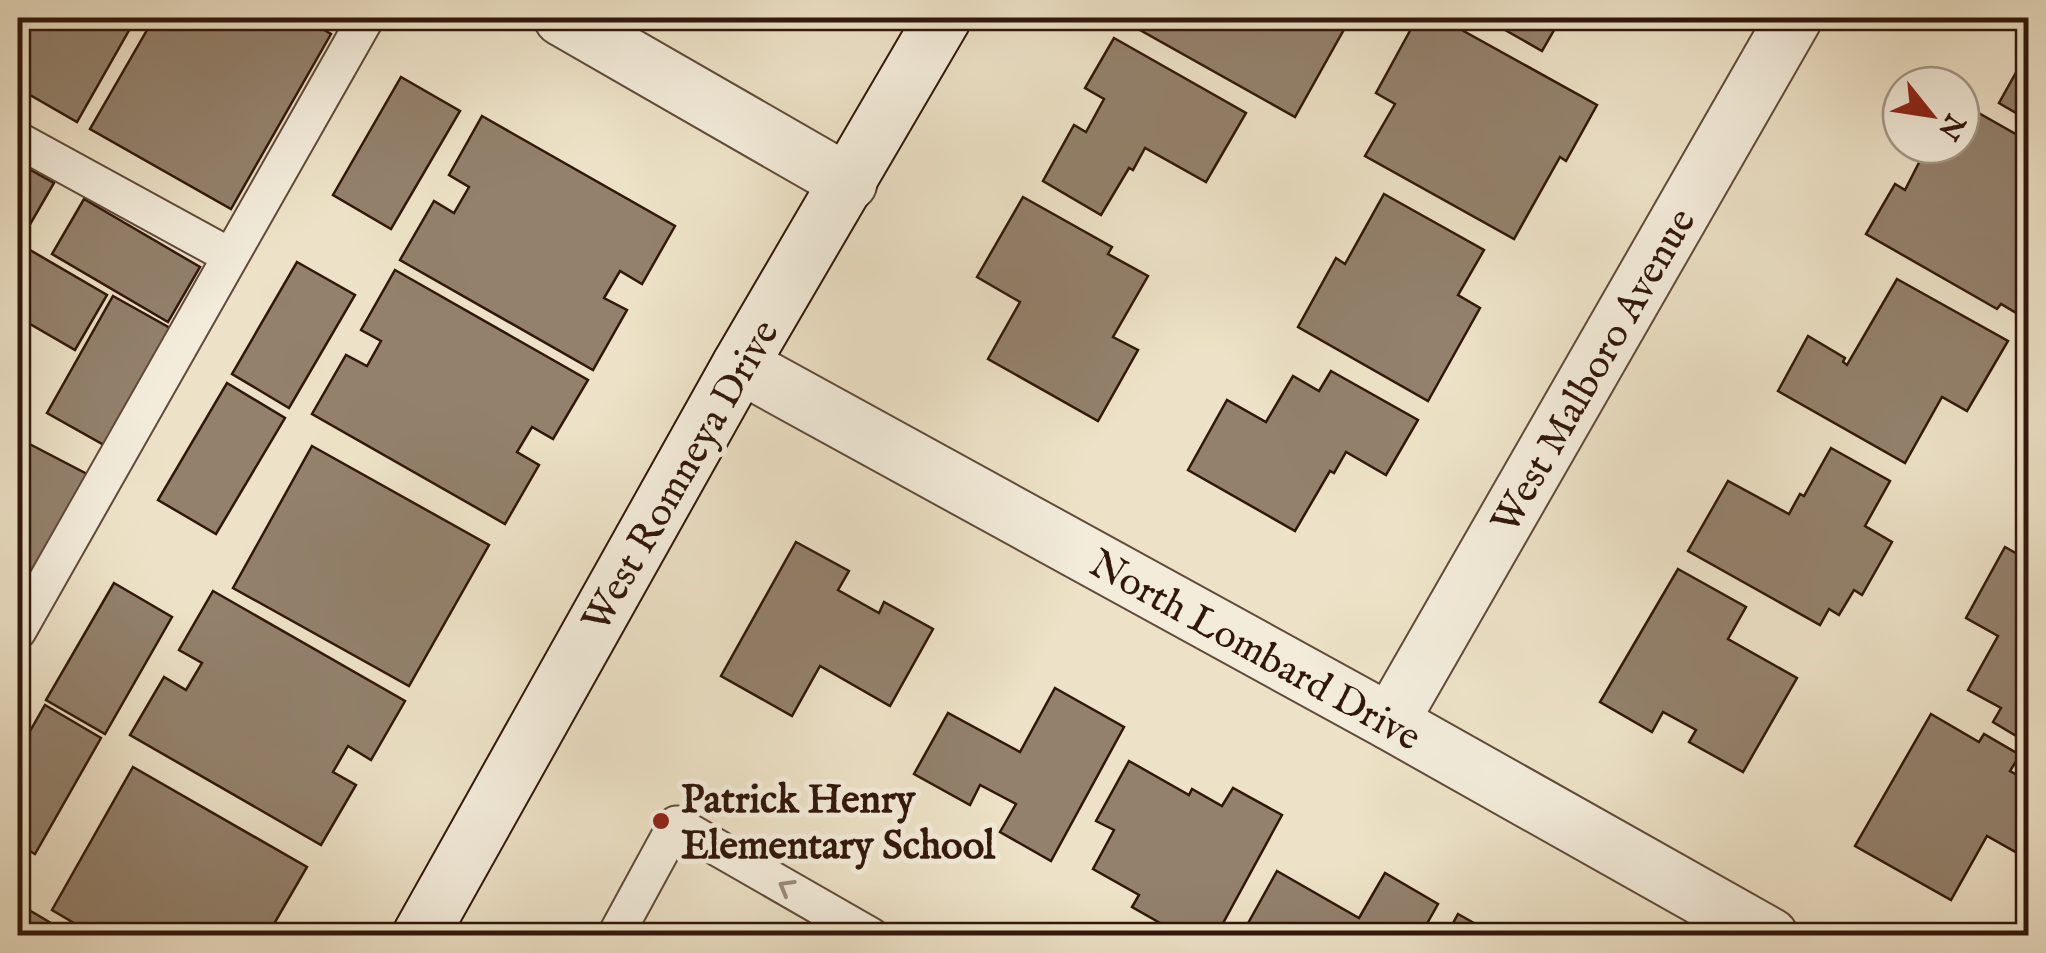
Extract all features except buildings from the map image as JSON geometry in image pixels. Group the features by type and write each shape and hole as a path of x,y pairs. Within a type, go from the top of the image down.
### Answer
{"street":[{"path":"562,18 849,182"},
{"name":"West Romneya Drive","path":"420,936 740,365 943,18"},
{"name":"West Malboro Avenue","path":"1390,722 1794,18"},
{"name":"North Lombard Drive","path":"740,365 1770,936"}],"lane":[{"path":"18,631 366,18"},
{"path":"18,140 230,256"},
{"path":"615,936 676,824 871,936"}],"place":[{"name":"Patrick Henry Elementary School","path":"661,821"}]}
